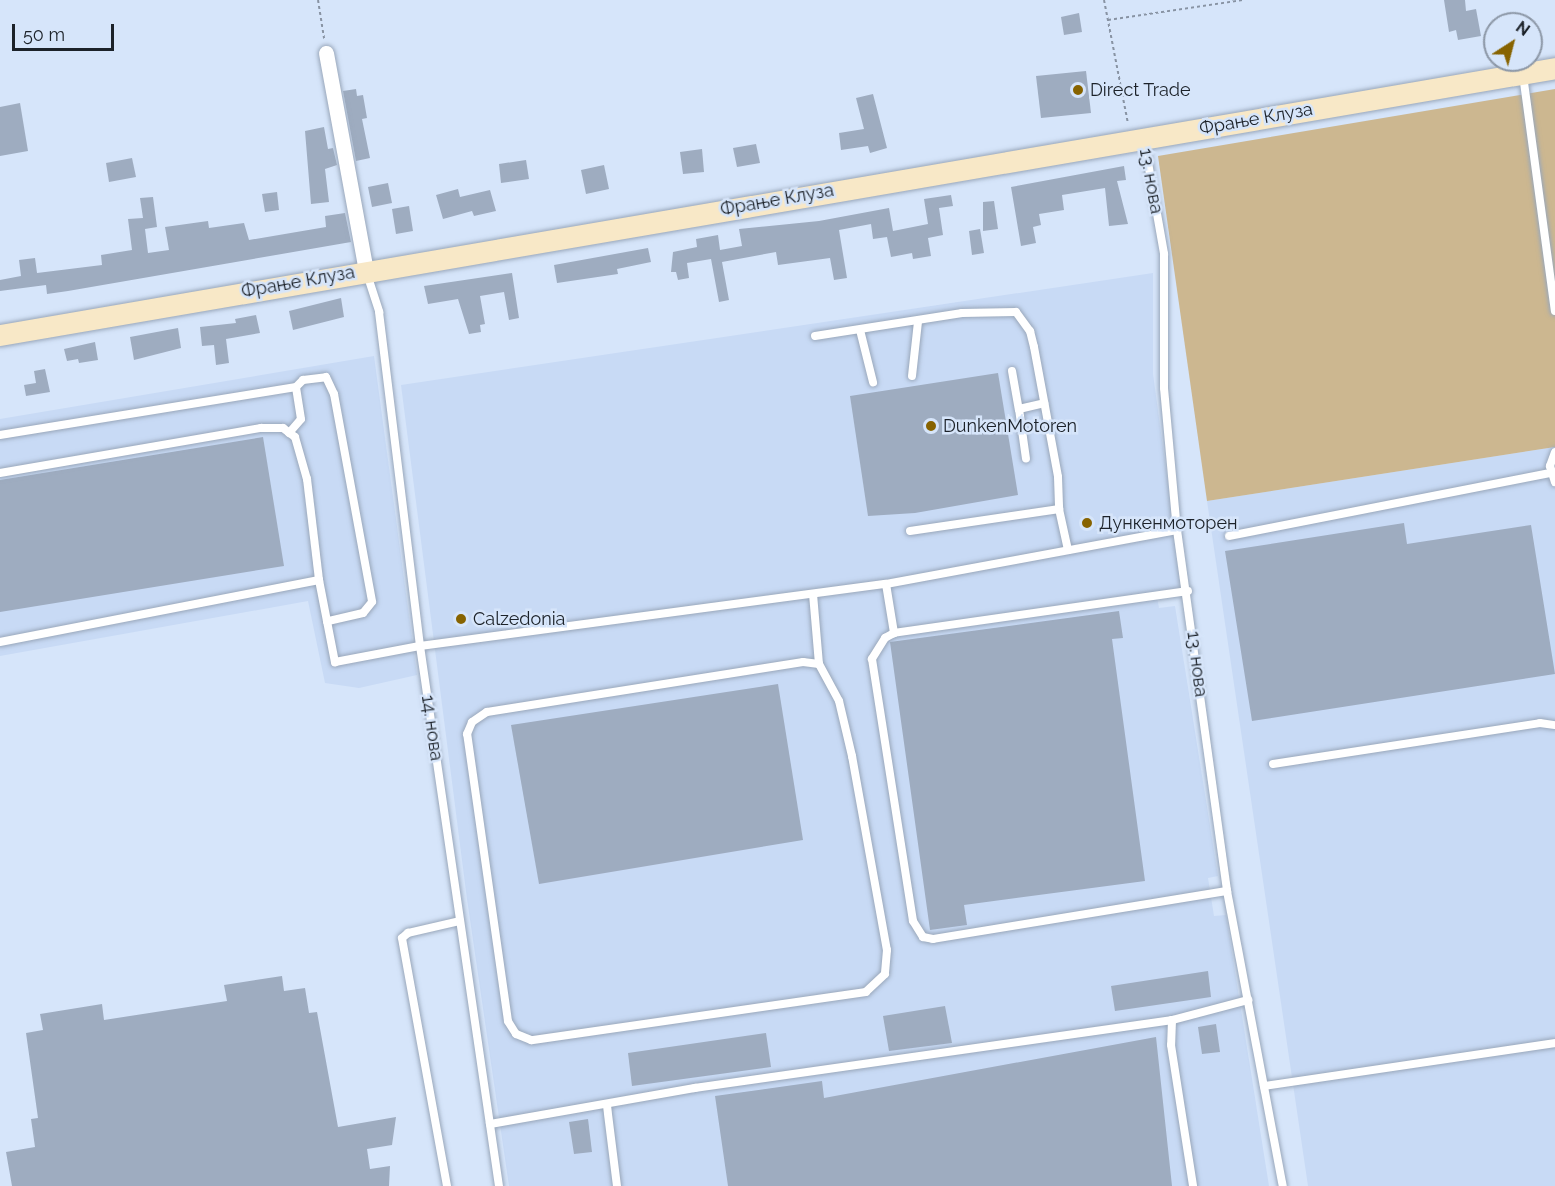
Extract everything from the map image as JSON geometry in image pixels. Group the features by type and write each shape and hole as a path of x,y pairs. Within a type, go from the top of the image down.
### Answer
{"main road":[{"name":"Фрање Клуза","path":"0,334 1555,68"}],"street":[{"path":"326,53 366,271"}],"lane":[{"path":"1523,74 1555,311"},
{"name":"13. нова","path":"1138,139 1164,254 1164,388 1177,530 1188,591 1227,891 1283,1186"},
{"name":"14. нова","path":"366,271 375,289 379,312 420,646 499,1186"},
{"path":"815,336 918,322 962,313 1016,312 1030,331 1058,477 1059,509 1068,550"},
{"path":"912,376 918,322"},
{"path":"860,330 873,382"},
{"path":"1012,371 1026,459"},
{"path":"0,435 296,387 303,380 326,377 330,382 372,602 363,613 327,621"},
{"path":"289,433 301,418 296,387"},
{"path":"1019,409 1044,403"},
{"path":"0,473 261,428 283,429 295,438 307,479 319,580 335,662 420,646 886,584 1177,530"},
{"path":"1555,452 1550,473 1555,482"},
{"path":"1229,536 1550,473"},
{"path":"910,531 1059,509"},
{"path":"0,642 319,580"},
{"path":"886,584 894,633"},
{"path":"1188,591 894,633 885,638 872,658 913,921 923,937 944,937 1227,891"},
{"path":"813,594 819,664 839,701 852,756 887,950 885,974 866,992 531,1040 516,1034 508,1021 467,734 472,722 487,712 803,662 819,664"},
{"path":"1273,764 1540,723 1555,725"},
{"path":"447,1186 402,938 408,933 460,921"},
{"path":"490,1124 573,1108 606,1106 695,1088 1172,1020 1248,1000"},
{"path":"1172,1020 1171,1046 1193,1186"},
{"path":"1264,1086 1555,1042"},
{"path":"606,1106 617,1186"}],"path":[{"path":"318,0 326,53"},
{"path":"1104,0 1138,139"},
{"path":"1108,20 1243,0"}],"shaded area":[{"path":"1555,89 1555,447 1207,501 1158,156"},
{"path":"1153,273 1153,374 1182,587 1156,591 1159,608 1175,606 1218,876 1208,878 1214,916 1226,915 1269,1186 509,1186 467,899 401,385"},
{"path":"374,356 417,675 359,688 325,683 308,601 0,656 0,419"},
{"path":"1555,447 1555,1186 1308,1186 1207,501"}],"building":[{"path":"1444,0 1465,0 1466,11 1476,9 1481,36 1458,40 1456,30 1449,32"},
{"path":"1079,13 1082,32 1064,35 1061,17"},
{"path":"1086,71 1091,113 1041,118 1036,76"},
{"path":"356,89 357,96 363,95 367,118 362,119 370,158 356,161 343,91"},
{"path":"873,94 887,148 870,153 868,146 841,150 839,133 864,129 856,98"},
{"path":"20,103 28,151 0,156 0,107"},
{"path":"324,127 328,149 333,148 337,165 325,169 329,202 311,204 305,131"},
{"path":"756,144 760,163 737,167 733,148"},
{"path":"702,149 704,172 683,174 680,152"},
{"path":"132,158 136,177 109,182 106,163"},
{"path":"526,160 529,179 501,183 499,164"},
{"path":"604,165 609,189 586,194 581,170"},
{"path":"1124,166 1126,180 1117,181 1128,224 1109,226 1105,188 1062,195 1064,210 1039,214 1041,225 1033,227 1036,243 1021,246 1011,187"},
{"path":"388,183 392,203 372,207 368,187"},
{"path":"458,189 460,197 490,190 496,211 474,216 472,211 443,219 436,195"},
{"path":"277,192 279,210 265,212 262,194"},
{"path":"951,195 953,206 939,208 943,235 928,238 931,256 913,259 912,253 891,257 887,237 873,239 871,224 839,230 847,278 834,280 830,258 778,265 776,252 722,262 729,300 719,302 711,259 687,263 689,278 678,280 676,272 671,272 673,252 697,247 696,239 718,235 720,250 742,246 739,229 819,221 889,208 893,231 928,224 924,199"},
{"path":"153,197 157,227 145,229 148,253 169,250 165,227 208,221 209,228 244,223 249,240 326,227 325,216 345,213 351,242 47,294 46,285 0,291 0,280 21,276 19,260 35,258 37,273 102,265 101,255 132,250 128,219 143,218 140,198"},
{"path":"994,201 998,229 983,231 983,202"},
{"path":"409,206 413,231 396,234 392,209"},
{"path":"980,229 984,253 972,255 969,231"},
{"path":"648,248 651,262 617,269 618,274 557,283 554,265"},
{"path":"512,273 519,318 509,320 504,292 480,296 485,324 480,325 481,332 469,334 458,299 428,304 424,286"},
{"path":"341,298 344,317 293,330 289,311"},
{"path":"256,315 260,333 226,339 229,363 216,365 214,345 202,346 200,327 236,323 235,319"},
{"path":"178,328 181,348 134,360 130,337"},
{"path":"95,342 98,360 79,363 78,359 67,361 64,349"},
{"path":"45,369 50,392 26,396 24,385 36,383 34,371"},
{"name":"DunkenMotoren","path":"998,373 1018,495 915,513 868,516 850,396"},
{"path":"263,437 284,566 0,612 0,480"},
{"path":"1404,523 1407,544 1531,525 1555,674 1252,721 1225,551"},
{"path":"1119,611 1123,638 1112,639 1145,881 964,905 967,925 930,930 890,642"},
{"path":"778,684 803,840 539,884 511,725"},
{"path":"1208,971 1211,997 1115,1011 1111,986"},
{"path":"282,976 284,991 305,988 309,1013 317,1012 338,1127 396,1117 392,1145 367,1149 370,1169 390,1166 389,1186 12,1186 6,1152 35,1147 31,1119 38,1118 26,1033 43,1030 40,1014 102,1004 104,1020 227,1001 224,985"},
{"path":"945,1006 952,1043 889,1051 883,1016"},
{"path":"1216,1024 1220,1052 1202,1054 1198,1027"},
{"path":"766,1033 771,1067 632,1086 628,1053"},
{"path":"1156,1037 1172,1186 728,1186 715,1096 822,1081 824,1098"},
{"path":"588,1119 592,1152 574,1154 569,1122"}],"place":[{"name":"Direct Trade","path":"1078,90"},
{"name":"DunkenMotoren","path":"931,426"},
{"name":"Дункенмоторен","path":"1087,523"},
{"name":"Calzedonia","path":"461,619"}]}
